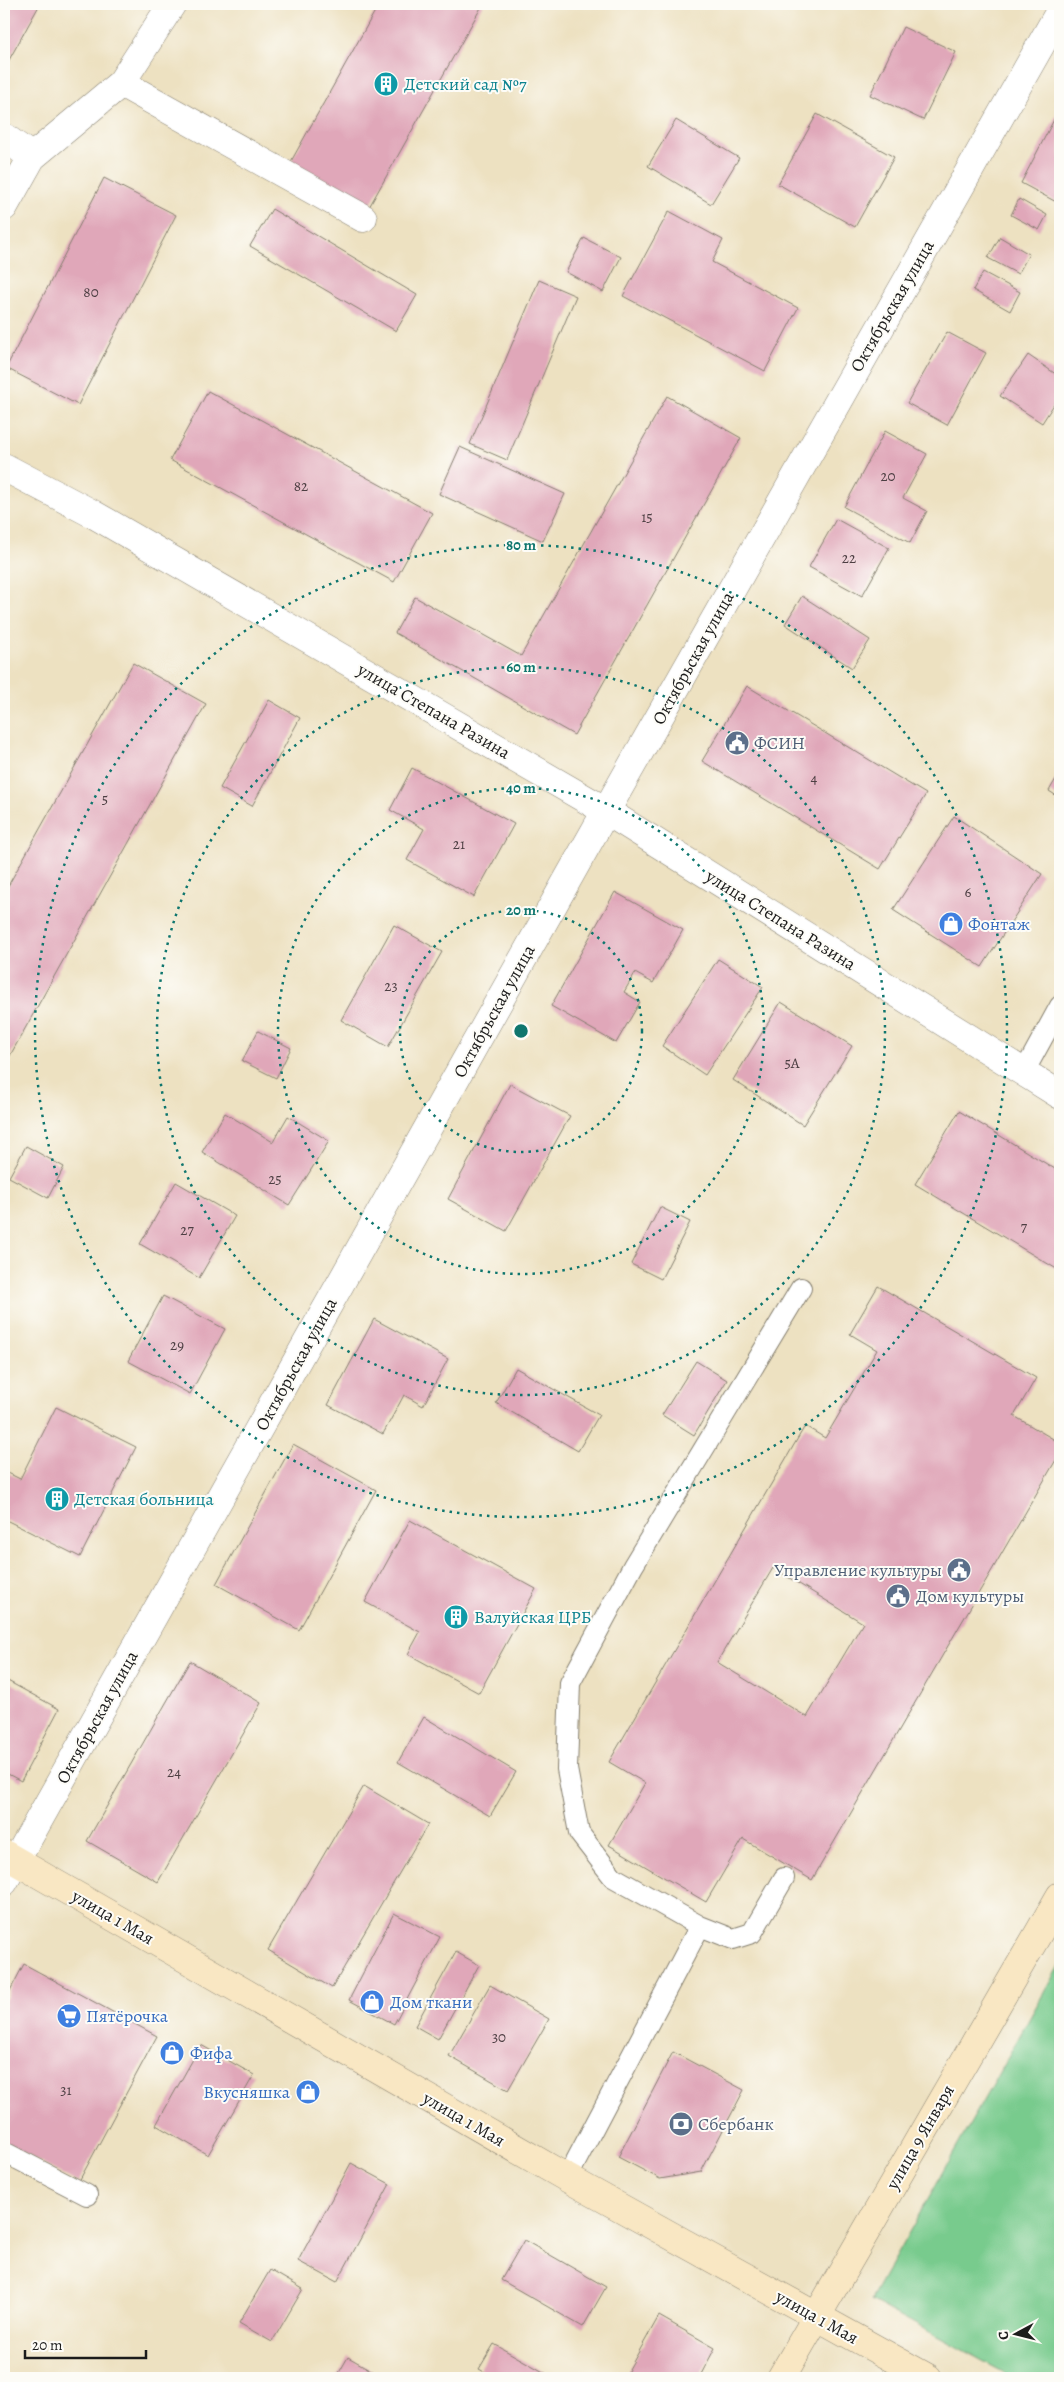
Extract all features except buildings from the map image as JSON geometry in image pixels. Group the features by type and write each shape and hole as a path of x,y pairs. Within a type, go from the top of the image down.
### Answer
{"main road":[{"name":"улица 1 Мая","path":"8,1866 928,2378"},
{"name":"улица 9 Января","path":"781,2378 1060,1896"}],"street":[{"path":"4,207 32,157 121,82 172,4"},
{"name":"Октябрьская улица","path":"8,1866 1060,11"},
{"path":"121,82 363,218"},
{"path":"4,137 32,157"},
{"name":"улица Степана Разина","path":"4,467 101,519 606,811 1060,1095"}],"lane":[{"path":"1024,1072 1060,1006"},
{"path":"784,1878 752,1933 733,1939 700,1926 613,1877 579,1833 567,1769 570,1683 633,1566 801,1288"},
{"path":"567,2178 700,1926"},
{"path":"4,2152 87,2195"}],"green space":[{"path":"1060,1964 1060,2378 1014,2378 871,2300"}],"place":[{"name":"Детский сад №7","path":"386,84"},
{"name":"ФСИН","path":"737,743"},
{"name":"Фонтаж","path":"951,924"},
{"name":"Детская больница","path":"57,1499"},
{"name":"Управление культуры","path":"959,1570"},
{"name":"Дом культуры","path":"898,1596"},
{"name":"Валуйская ЦРБ","path":"456,1617"},
{"name":"Дом ткани","path":"372,2002"},
{"name":"Пятёрочка","path":"69,2016"},
{"name":"Фифа","path":"172,2053"},
{"name":"Вкусняшка","path":"308,2092"},
{"name":"Сбербанк","path":"681,2124"}]}
